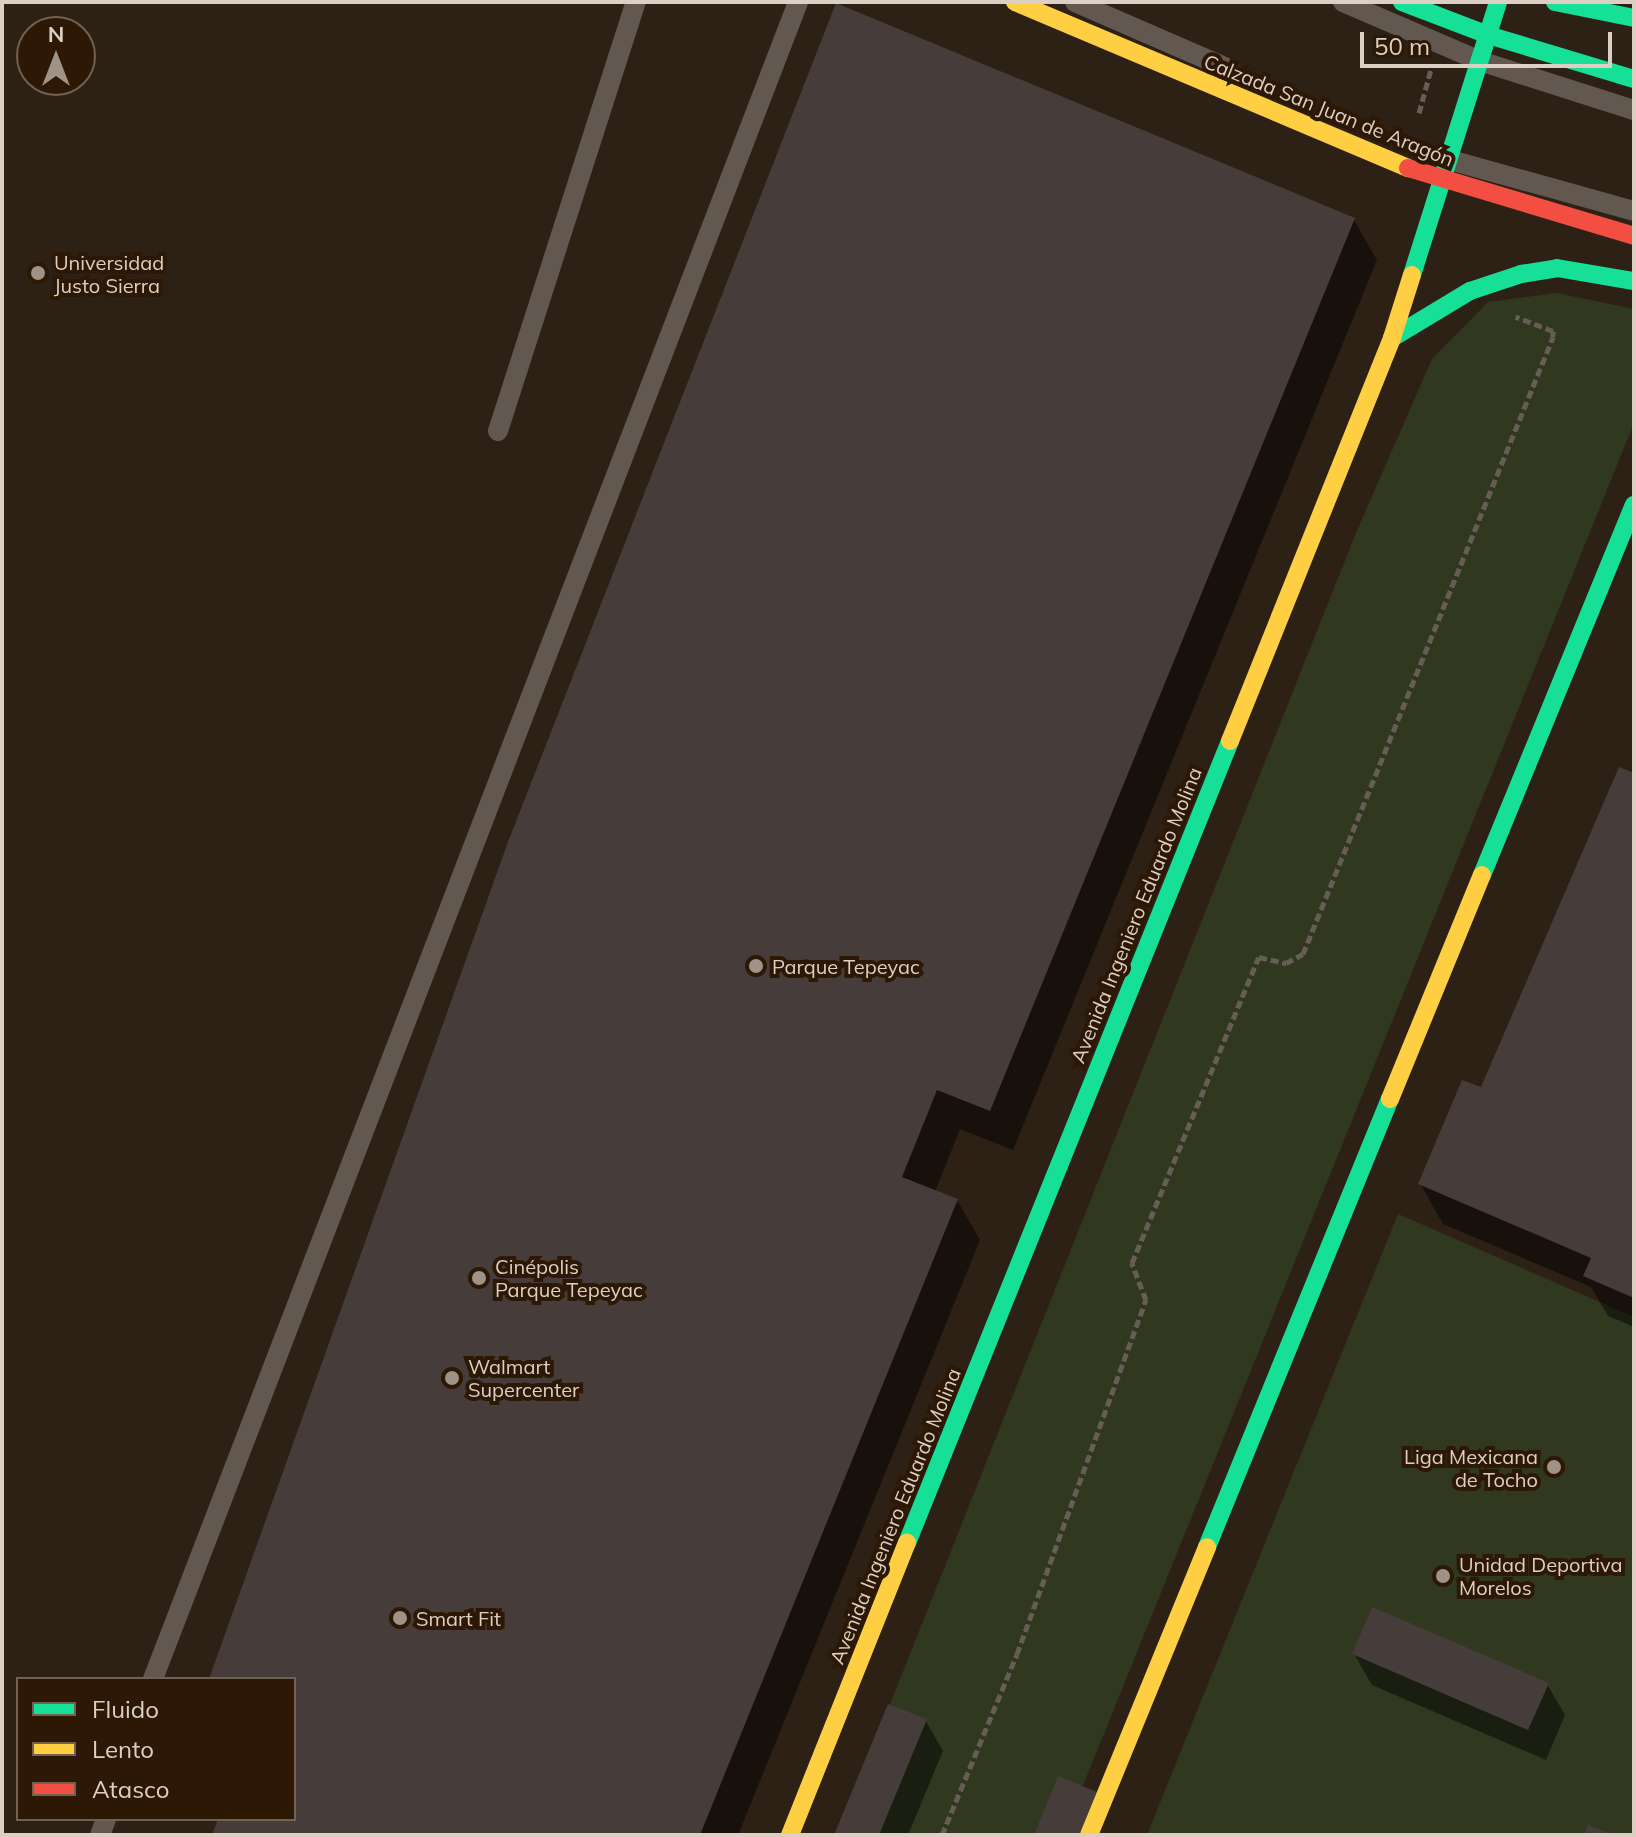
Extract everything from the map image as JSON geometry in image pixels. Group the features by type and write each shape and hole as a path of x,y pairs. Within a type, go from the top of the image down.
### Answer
{"main road":[{"name":"Calzada San Juan de Aragón","path":"1015,2 1441,182 1634,236"},
{"path":"1402,2 1488,35 1634,79"},
{"name":"Avenida Ingeniero Eduardo Molina","path":"790,1835 1392,338 1498,2"},
{"path":"1555,2 1634,18"},
{"path":"1392,338 1470,291 1521,274 1569,269 1634,281"},
{"path":"1089,1835 1634,505"}],"lane":[{"path":"498,431 636,2"},
{"path":"154,1677 798,2"},
{"path":"1075,2 1448,160 1634,211"},
{"path":"1343,2 1480,61 1634,110"}],"path":[{"path":"942,1835 1017,1654 1146,1300 1132,1263 1259,957 1286,963 1303,954 1553,337 1553,331 1509,314"}],"green space":[{"path":"1557,293 1634,309 1634,423 1063,1835 838,1835 1356,533 1432,359 1488,302"},
{"name":"Unidad Deportiva Morelos","path":"1398,1214 1634,1317 1634,1835 1147,1835"}],"building":[{"name":"Parque Tepeyac","path":"836,3 1355,218 990,1111 937,1090 902,1177 958,1199 700,1835 212,1835 217,1821 296,1821 296,1677 210,1677 508,842"},
{"path":"1619,767 1634,773 1634,1298 1583,1276 1591,1258 1418,1184 1462,1080 1481,1087"},
{"path":"1372,1607 1549,1683 1528,1730 1352,1654"},
{"path":"888,1704 927,1719 879,1835 834,1835"},
{"path":"1058,1776 1097,1792 1079,1835 1034,1835"},
{"path":"1588,1825 1613,1835 1584,1835"}],"traffic: fast":[{"path":"1402,2 1488,35 1634,79"},
{"path":"1412,275 1498,2"},
{"path":"1555,2 1634,18"},
{"path":"1392,338 1470,291 1521,274 1557,268 1634,281"},
{"path":"1482,875 1634,505"},
{"path":"907,1543 1230,741"},
{"path":"1207,1547 1390,1099"}],"traffic: slow":[{"path":"1015,2 1408,168"},
{"path":"1230,741 1392,338 1412,275"},
{"path":"1390,1099 1482,875"},
{"path":"790,1835 907,1543"},
{"path":"1089,1835 1207,1547"}],"traffic: jam":[{"path":"1408,168 1634,236"}],"place":[{"name":"Universidad Justo Sierra","path":"38,273"},
{"name":"Parque Tepeyac","path":"756,966"},
{"name":"Cinépolis Parque Tepeyac","path":"479,1278"},
{"name":"Walmart Supercenter","path":"452,1378"},
{"name":"Liga Mexicana de Tocho","path":"1554,1467"},
{"name":"Unidad Deportiva Morelos","path":"1443,1576"},
{"name":"Smart Fit","path":"400,1618"}]}
